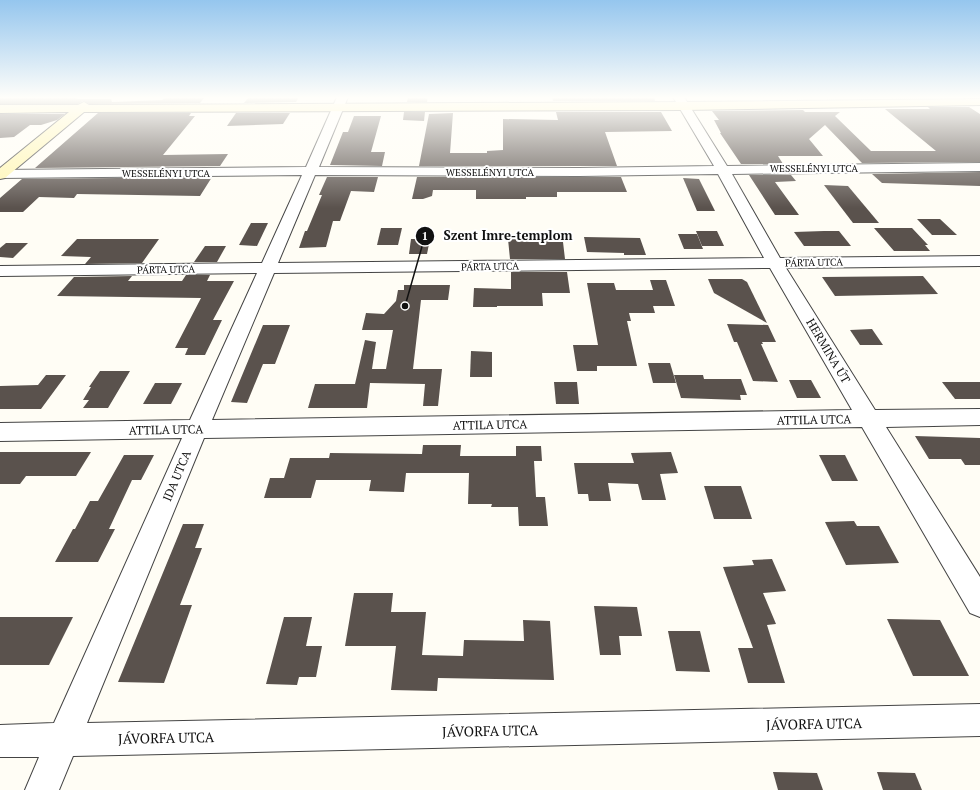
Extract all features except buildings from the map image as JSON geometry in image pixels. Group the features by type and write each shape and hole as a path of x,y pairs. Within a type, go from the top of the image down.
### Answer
{"street":[{"path":"0,174 49,134"},
{"name":"IDA UTCA","path":"42,790 197,429 327,134"},
{"name":"HERMINA ÚT","path":"701,134 775,263 980,603"},
{"name":"WESSELÉNYI UTCA","path":"0,174 311,171 579,172 722,169 980,167"},
{"name":"PÁRTA UTCA","path":"0,271 980,260"},
{"name":"ATTILA UTCA","path":"0,432 980,418"},
{"name":"JÁVORFA UTCA","path":"0,741 980,720"}],"place":[{"name":"Szent Imre-templom","path":"405,306"}]}
